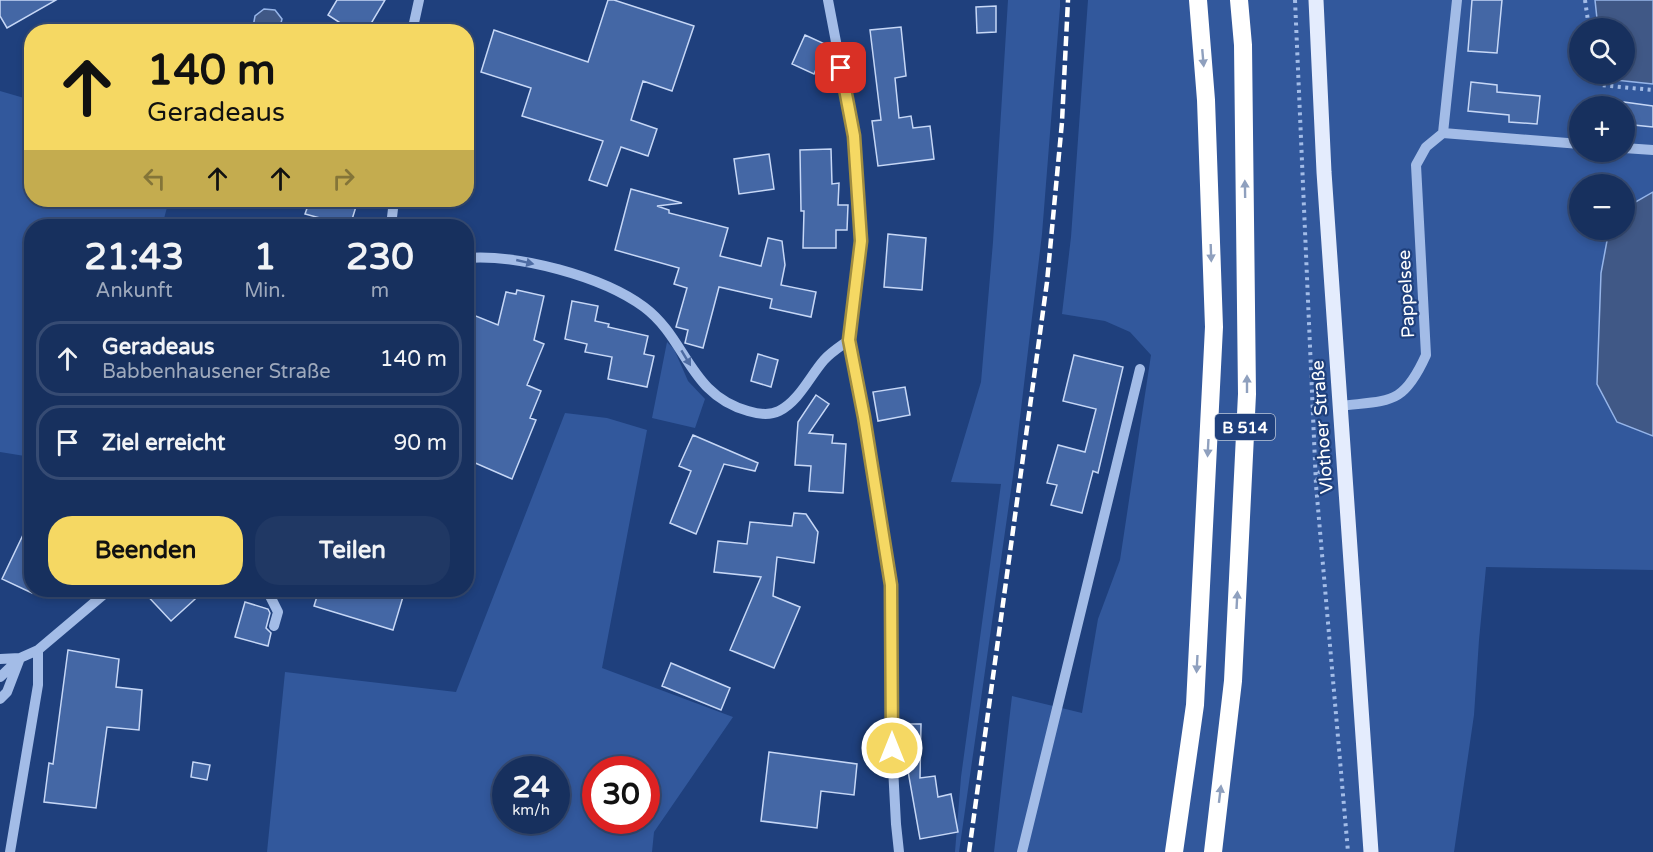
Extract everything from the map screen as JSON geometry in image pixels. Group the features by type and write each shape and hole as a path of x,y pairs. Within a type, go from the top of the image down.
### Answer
{"highway":[{"name":"B 514","path":"1174,852 1195,705 1214,327 1206,100 1198,0"},
{"name":"B 514","path":"1213,852 1233,681 1247,394 1244,45 1239,0"}],"main road":[{"name":"Vlothoer Straße","path":"1316,0 1324,172 1371,852"}],"street":[{"path":"414,24 419,0"},
{"path":"828,0 854,136 861,241 849,340 891,585 892,748 899,852"},
{"path":"1457,0 1443,133 1569,143"},
{"name":"Pappelsee","path":"1340,406 1387,401 1402,393 1417,374 1426,355 1416,165 1426,147 1443,133"},
{"path":"1635,149 1653,150"},
{"path":"474,258 514,259 612,288 645,308 675,340 697,377 710,391 734,406 760,415 778,411 795,398 825,358 849,340"},
{"path":"1022,852 1140,369"},
{"path":"0,677 20,658 38,650 101,597"},
{"path":"271,597 279,612 274,626"},
{"path":"10,852 38,685 38,650"},
{"path":"0,659 20,658"},
{"path":"0,699 7,692 20,658"}],"path":[{"path":"1295,0 1316,485 1348,852"},
{"path":"1585,0 1588,18"},
{"path":"1599,84 1653,90"}],"shaded area":[{"path":"1008,0 1060,0 1060,7 1042,234 1013,476 959,852 955,852 961,777 1001,484 951,482 981,382 993,242"},
{"path":"1088,0 1653,0 1653,570 1486,567 1474,715 1454,852 994,852 1012,696 1082,713 1098,619 1120,560 1151,355 1130,332 1105,321 1062,314 1071,237"},
{"path":"1595,0 1653,0 1653,84 1635,82 1635,18 1597,18"},
{"path":"264,9 275,10 282,19 281,24 254,24 255,16"},
{"path":"0,91 24,98 24,207 167,207 164,219 24,219 24,456 0,452"},
{"path":"1653,192 1653,436 1617,422 1597,384 1601,273 1607,240 1635,240 1635,202"},
{"path":"667,342 674,349 688,381 705,399 695,428 652,418"},
{"path":"565,413 607,418 647,430 602,668 733,717 660,823 660,756 582,756 582,834 654,834 652,852 267,852 285,672 456,692"}],"building":[{"path":"0,0 56,0 7,28 0,16"},
{"path":"337,0 385,0 371,24 342,24 328,15"},
{"path":"608,0 694,26 672,91 643,81 631,120 657,129 648,156 621,147 607,186 589,180 603,141 522,116 531,88 481,72 494,30 588,62"},
{"path":"1472,0 1502,0 1497,53 1468,51"},
{"path":"996,6 996,32 977,33 976,7"},
{"path":"901,27 906,76 895,78 899,118 911,116 913,128 930,126 934,159 878,166 872,121 881,120 870,30"},
{"path":"805,35 827,45 814,74 792,64"},
{"path":"1471,82 1497,85 1497,92 1540,96 1537,124 1509,122 1509,115 1468,111"},
{"path":"1635,104 1653,106 1653,127 1635,125"},
{"path":"831,149 832,184 839,183 838,205 848,205 847,230 836,230 836,248 803,248 804,211 801,211 800,150"},
{"path":"769,154 774,189 739,194 734,159"},
{"path":"631,189 682,203 657,206 669,210 669,213 728,228 720,256 761,266 768,238 782,241 785,265 781,285 816,292 811,317 770,308 772,299 719,287 703,348 685,343 688,330 676,327 687,288 674,284 679,268 615,250"},
{"path":"308,207 356,207 352,219 324,219 305,214"},
{"path":"888,234 926,238 922,290 884,287"},
{"path":"517,290 544,296 534,340 544,344 527,385 541,391 530,418 536,420 512,479 474,462 474,315 498,325 506,292 516,294"},
{"path":"572,301 598,306 595,321 609,324 608,327 648,336 644,354 654,356 647,387 608,379 612,357 585,352 587,344 565,339"},
{"path":"758,354 778,360 771,387 751,381"},
{"path":"1074,355 1123,367 1098,473 1093,471 1082,513 1051,505 1057,485 1047,483 1058,445 1085,452 1096,409 1063,401"},
{"path":"905,387 910,415 878,421 873,392"},
{"path":"816,395 829,404 809,433 833,435 832,443 846,444 843,493 809,491 811,466 795,465 798,422"},
{"path":"693,435 758,463 755,471 724,464 696,534 670,523 691,471 679,466"},
{"path":"794,513 806,514 818,532 814,563 777,557 773,596 800,607 774,668 730,650 761,577 714,572 718,541 747,544 750,522 792,526"},
{"path":"24,533 24,589 2,579"},
{"path":"149,597 197,597 171,621"},
{"path":"317,597 403,597 393,630 314,606"},
{"path":"245,602 268,609 270,613 266,628 271,633 268,646 235,637"},
{"path":"68,650 119,659 116,687 142,690 139,730 107,727 96,808 44,802 49,763 53,764"},
{"path":"671,663 730,688 721,710 662,686"},
{"path":"907,724 921,724 920,778 935,776 938,797 951,794 958,832 920,839 905,754"},
{"path":"769,752 857,764 854,795 821,791 817,828 761,821"},
{"path":"193,762 210,765 207,780 191,777"}],"railway":[{"path":"969,852 1047,282 1062,122 1068,0"}],"route":[{"path":"841,68 854,136 861,241 849,340 891,585 892,748"}]}
